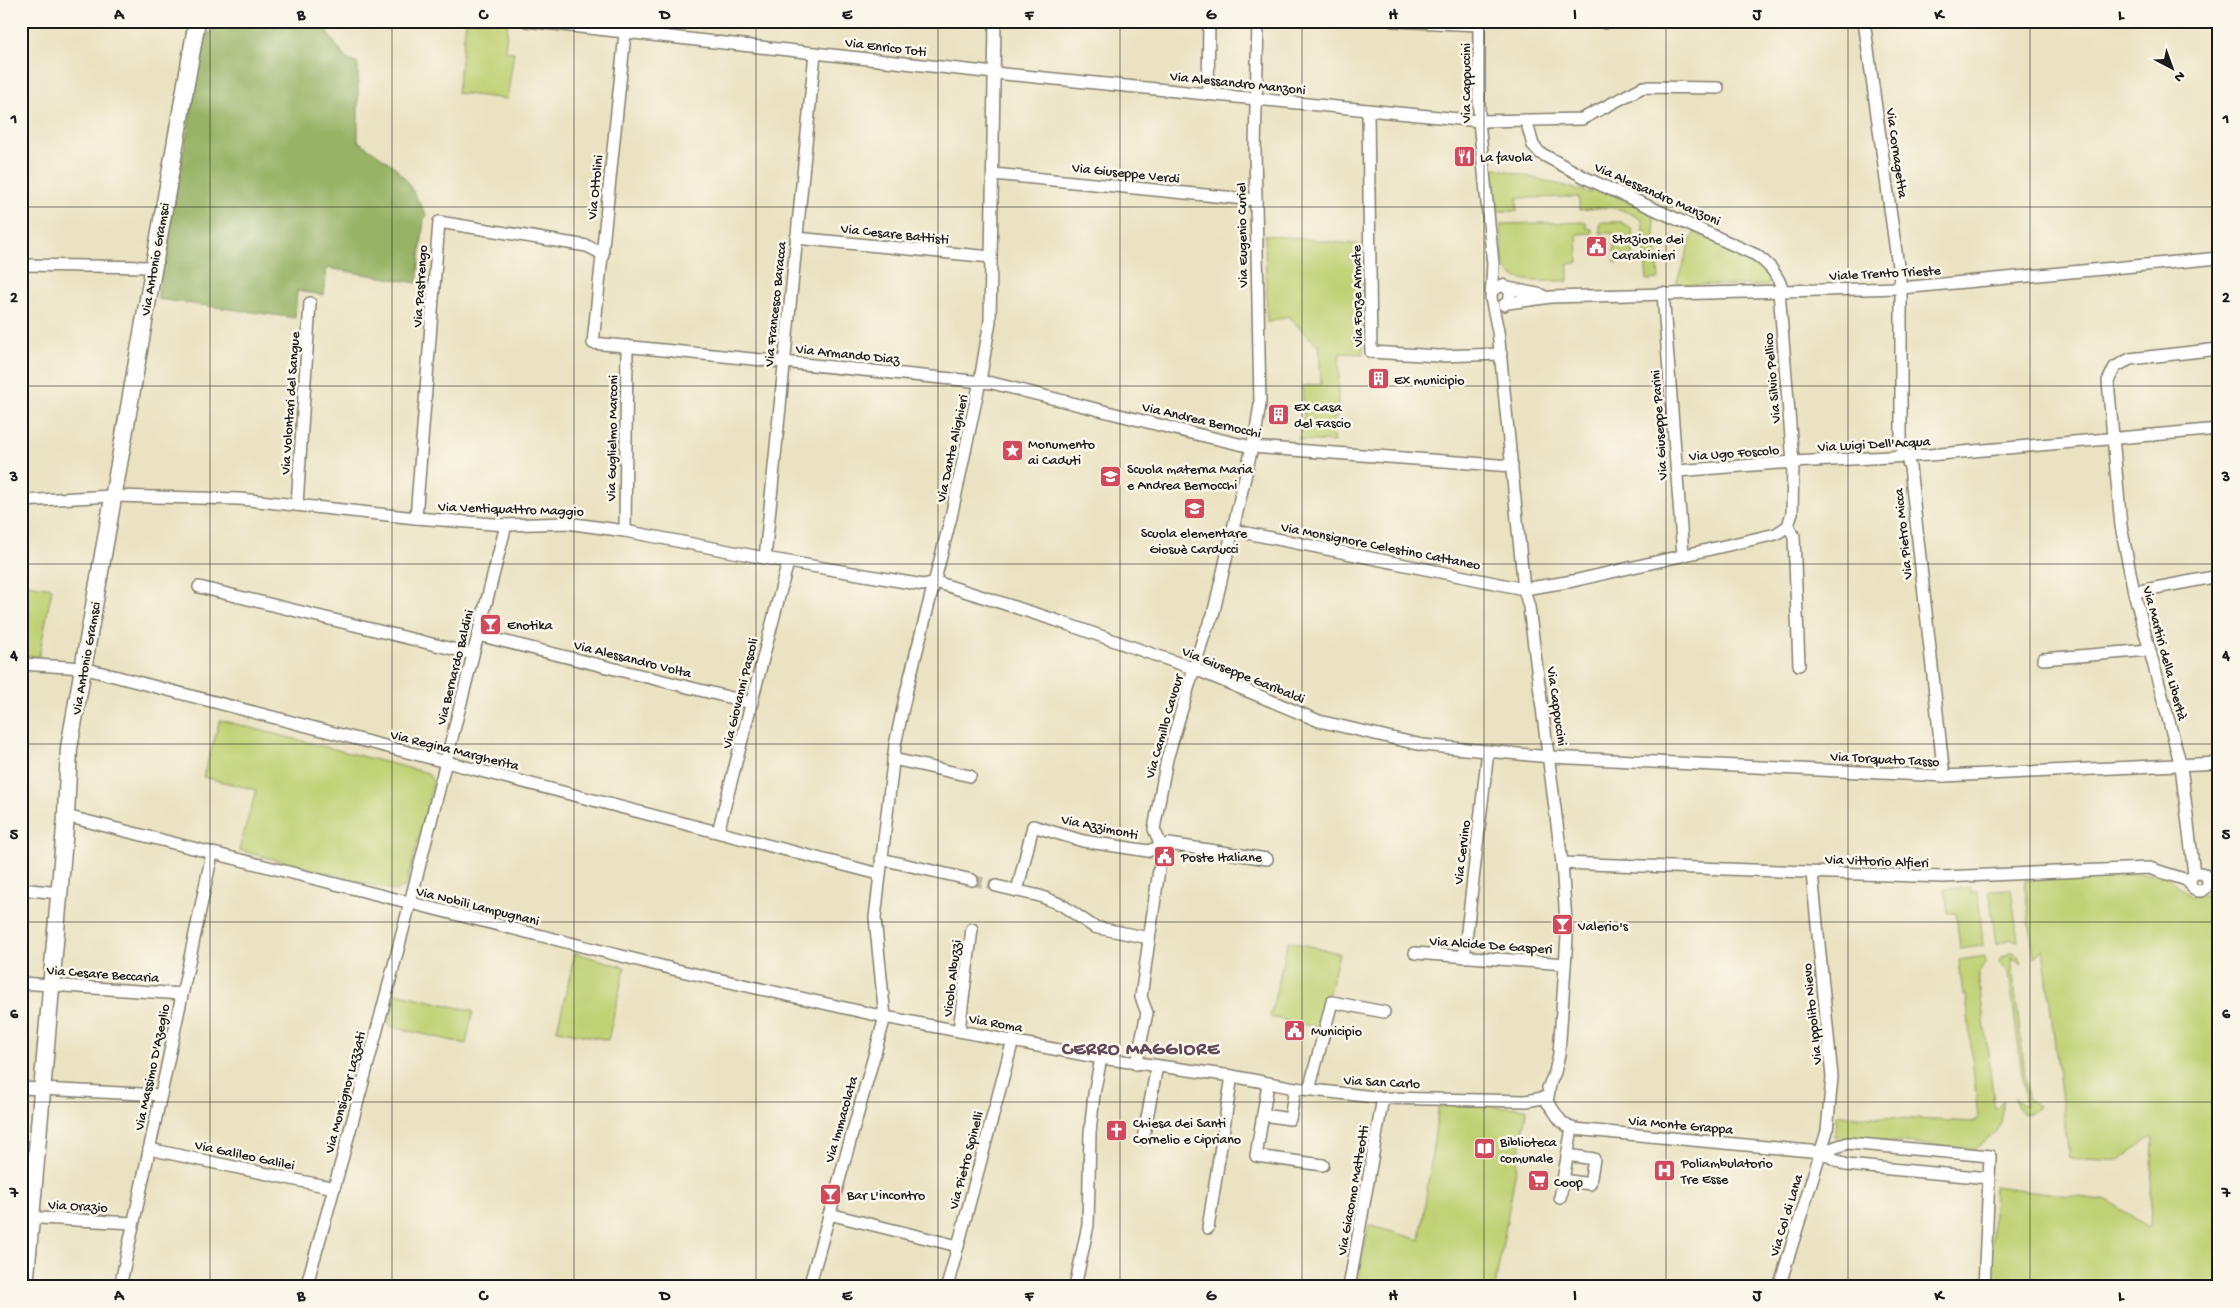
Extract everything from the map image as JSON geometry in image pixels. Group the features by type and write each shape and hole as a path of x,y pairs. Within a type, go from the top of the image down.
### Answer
{"street":[{"path":"526,21 625,34"},
{"name":"Via Dante Alighieri","path":"884,1017 875,918 893,759 907,689 936,582 980,381 990,321 995,21"},
{"path":"1208,94 1209,21"},
{"name":"Via Eugenio Curiel","path":"1232,530 1260,404 1256,200 1258,21"},
{"path":"1394,21 1479,23"},
{"name":"Via Cornagetta","path":"1864,21 1901,288"},
{"name":"Via Cappuccini","path":"1479,23 1479,121 1493,264 1493,296 1501,354 1524,589 1529,607 1550,757 1562,863 1566,937 1559,1054 1545,1095"},
{"name":"Via Antonio Gramsci","path":"25,1287 26,1218 42,1089 66,816 69,748 194,26"},
{"name":"Via Enrico Toti","path":"625,34 994,73"},
{"name":"Via Ottolini","path":"594,343 625,34"},
{"name":"Via Francesco Baracca","path":"765,558 815,53"},
{"name":"Via Alessandro Manzoni","path":"994,73 1479,121 1582,119 1643,87 1718,88"},
{"name":"Via Forze Armate","path":"1368,110 1371,352 1439,356 1501,354"},
{"name":"Via Alessandro Manzoni","path":"1526,120 1533,145 1540,153 1588,179 1756,255 1768,264 1778,276 1781,291"},
{"name":"Via Giuseppe Verdi","path":"993,174 1256,200"},
{"name":"Via Pastrengo","path":"416,518 438,222 587,246 602,254"},
{"name":"Via Cesare Battisti","path":"796,238 991,257"},
{"name":"Viale Trento Trieste","path":"1508,304 1551,297 1901,288 2219,258"},
{"name":"Via Cappuccini","path":"1493,264 1506,287"},
{"path":"21,265 152,267"},
{"path":"1498,286 1506,287 1511,294 1508,304 1501,306 1493,296 1498,286"},
{"name":"Viale Trento Trieste","path":"1506,287 1551,297"},
{"name":"Via Pietro Micca","path":"1901,288 1901,445 1910,467 1944,776"},
{"name":"Via Silvio Pellico","path":"1781,291 1793,462"},
{"name":"Via Giuseppe Parini","path":"1663,293 1683,555"},
{"name":"Via Volontari del Sangue","path":"297,505 310,302"},
{"name":"Via Cappuccini","path":"1498,331 1501,317 1508,304"},
{"name":"Via Armando Diaz","path":"594,343 980,381"},
{"name":"Via Guglielmo Marconi","path":"625,531 627,346"},
{"path":"2112,439 2108,381 2114,367 2121,362 2136,358 2219,350"},
{"name":"Via Andrea Bernocchi","path":"980,381 1183,432 1252,446 1512,466"},
{"name":"Via Luigi Dell'Acqua","path":"1793,462 1906,456 2219,429"},
{"name":"Via Martiri della Libertà","path":"2112,439 2121,526 2134,592 2181,766 2192,878"},
{"path":"1524,589 1573,581 1776,534 1788,526 1792,513 1793,462"},
{"name":"Via Ugo Foscolo","path":"1676,471 1793,462"},
{"name":"Via Ventiquattro Maggio","path":"21,501 112,496 240,499 416,518 506,525 567,523 625,531 765,558 923,585 936,582"},
{"name":"Via Bernardo Baldini","path":"409,904 506,525"},
{"path":"1788,526 1794,536 1799,665"},
{"name":"Via Monsignore Celestino Cattaneo","path":"1232,530 1524,589"},
{"name":"Via Camillo Cavour","path":"1136,1064 1147,1013 1141,997 1162,848 1154,829 1167,759 1204,635 1213,615 1232,530"},
{"name":"Via Giovanni Pascoli","path":"718,832 788,562"},
{"path":"2134,592 2219,576"},
{"name":"Via Giuseppe Garibaldi","path":"936,582 1055,620 1195,670 1318,721 1422,745 1550,757"},
{"path":"199,587 473,654"},
{"name":"Via Alessandro Volta","path":"478,635 752,703"},
{"path":"2043,659 2149,650"},
{"name":"Via Regina Margherita","path":"21,664 83,668 879,874"},
{"name":"Via Cervino","path":"1464,957 1488,751"},
{"name":"Via Torquato Tasso","path":"1550,757 1944,776 2219,764"},
{"path":"893,759 970,776"},
{"name":"Via Nobili Lampugnani","path":"66,816 409,904 677,970 884,1017"},
{"name":"Via Azzimonti","path":"1016,891 1033,826 1084,841 1148,851 1162,848 1169,844 1267,859"},
{"name":"Via Massimo D'Azeglio","path":"120,1287 212,854"},
{"path":"881,859 972,880"},
{"name":"Via Vittorio Alfieri","path":"1562,863 1943,877 2149,868 2192,878 2192,887 2196,891 2213,886"},
{"name":"Via Ippolito Nievo","path":"1812,873 1832,1077 1827,1131 1821,1152"},
{"path":"996,886 1040,896 1062,905 1094,927 1149,938"},
{"path":"21,890 59,893"},
{"name":"Via Monsignor Lazzati","path":"306,1287 409,904"},
{"name":"Vicolo Albuzzi","path":"959,1030 972,929"},
{"name":"Via Alcide De Gasperi","path":"1415,953 1565,964"},
{"name":"Via Cesare Beccaria","path":"21,983 182,994"},
{"path":"1310,1090 1332,1002 1384,1012"},
{"name":"Via Roma","path":"884,1017 1101,1058"},
{"name":"Via Immacolata","path":"809,1287 884,1017"},
{"name":"Via Pietro Spinelli","path":"947,1287 1013,1040"},
{"path":"1075,1287 1088,1225 1090,1133 1094,1094 1101,1058"},
{"name":"Via San Carlo","path":"1101,1058 1232,1076 1268,1084 1310,1090 1383,1098 1545,1095"},
{"path":"1143,1139 1157,1066"},
{"path":"1208,1228 1232,1076"},
{"path":"1268,1084 1256,1156 1323,1165"},
{"path":"21,1088 160,1095"},
{"path":"1263,1115 1290,1119 1296,1088"},
{"path":"1545,1095 1561,1123 1572,1128 1560,1198"},
{"name":"Via Giacomo Matteotti","path":"1349,1287 1383,1098"},
{"name":"Via Monte Grappa","path":"1572,1128 1821,1152"},
{"path":"1821,1152 1848,1143 1990,1156 1984,1287"},
{"name":"Via Galileo Galilei","path":"149,1149 334,1188"},
{"path":"1821,1152 1846,1165 1989,1178"},
{"name":"Via Col di Lana","path":"1779,1287 1821,1152"},
{"path":"1564,1180 1590,1184 1594,1159 1567,1155"},
{"path":"829,1214 958,1246"},
{"name":"Via Orazio","path":"26,1218 133,1223"}],"green space":[{"path":"264,21 327,21 327,32 346,59 358,64 358,141 394,166 407,181 427,216 424,219 417,283 327,268 324,295 297,291 295,318 157,299 204,37 220,25"},
{"path":"466,21 508,22 505,51 514,52 507,99 457,93"},
{"path":"1492,167 1591,193 1591,186 1653,212 1659,279 1647,280 1642,220 1625,211 1612,208 1579,210 1579,197 1517,198 1517,211 1498,211"},
{"path":"1586,222 1586,228 1592,229 1592,233 1577,234 1578,263 1568,264 1568,281 1532,281 1522,279 1508,271 1504,264 1501,224"},
{"path":"1600,222 1622,222 1632,230 1632,260 1615,263 1613,233 1600,233"},
{"path":"1694,232 1736,252 1755,264 1770,280 1767,286 1676,284"},
{"path":"1265,235 1363,245 1363,354 1340,353 1337,417 1330,425 1334,442 1298,440 1304,415 1302,386 1321,384 1319,346 1287,316 1267,323"},
{"path":"21,583 52,588 39,657 21,655"},
{"path":"220,720 428,773 433,782 406,886 395,891 239,850 256,790 203,777"},
{"path":"2164,873 2190,896 2209,895 2219,962 2219,1287 1990,1287 1994,1186 2109,1201 2146,1226 2150,1226 2153,1138 2148,1138 2119,1161 2069,1158 2043,948 2034,958 2024,880"},
{"path":"1971,887 1971,892 1978,891 1983,946 1960,949 1956,913 1948,913 1945,889"},
{"path":"2011,889 2018,941 2011,939 1996,944 1989,890"},
{"path":"1288,941 1339,953 1320,1028 1270,1017"},
{"path":"2012,952 2019,957 2022,964 2011,957 2028,1099 2039,1107 2030,1114 2020,1110 2015,1098 2026,1106 2009,972 1999,962 2001,957"},
{"path":"575,953 625,967 608,1040 557,1030"},
{"path":"1985,956 1986,964 1978,974 1995,1110 2003,1100 2002,1117 1993,1134 1975,1149 1835,1137 1836,1115 1974,1122 1978,1119 1966,995 1963,995 1959,960"},
{"path":"396,993 473,1011 466,1044 388,1026"},
{"path":"1439,1104 1527,1108 1495,1287 1356,1287 1369,1225 1420,1240"}],"tunnel":[{"path":"972,880 996,886"}],"place":[{"name":"La favola","path":"1464,156"},
{"name":"Stazione dei Carabinieri","path":"1596,246"},
{"name":"Ex municipio","path":"1378,379"},
{"name":"Ex Casa del Fascio","path":"1278,414"},
{"name":"Monumento ai Caduti","path":"1012,451"},
{"name":"Scuola materna Maria e Andrea Bernocchi","path":"1111,476"},
{"name":"Scuola elementare Giosuè Carducci","path":"1194,509"},
{"name":"Enotika","path":"491,624"},
{"name":"Poste Italiane","path":"1165,856"},
{"name":"Valerio's","path":"1562,925"},
{"name":"Municipio","path":"1295,1030"},
{"name":"Chiesa dei Santi Cornelio e Cipriano","path":"1117,1130"},
{"name":"Biblioteca comunale","path":"1484,1149"},
{"name":"Poliambulatorio Tre Esse","path":"1665,1170"},
{"name":"Coop","path":"1538,1181"},
{"name":"Bar L'incontro","path":"831,1194"}],"district":[{"name":"CERRO MAGGIORE","path":"1141,1047"}]}
